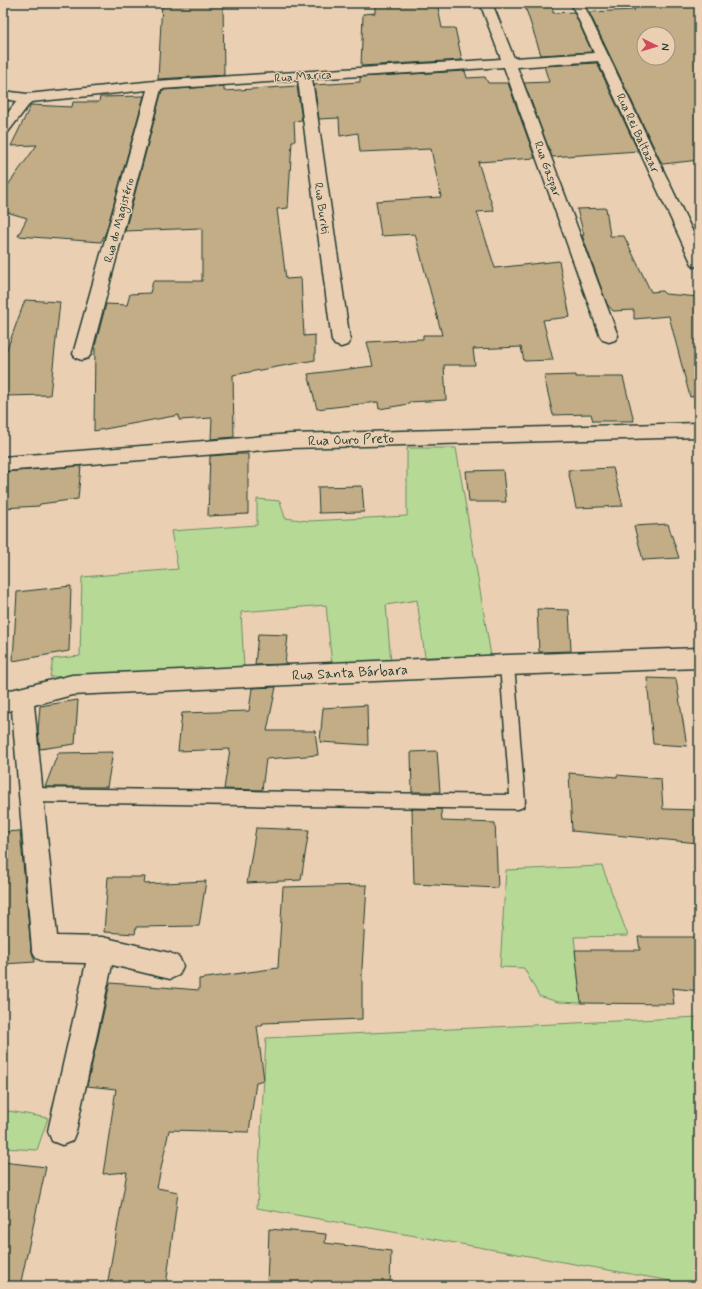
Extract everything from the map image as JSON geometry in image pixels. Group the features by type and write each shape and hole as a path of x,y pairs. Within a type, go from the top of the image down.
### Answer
{"street":[{"name":"Rua Gaspar","path":"486,3 609,336"},
{"name":"Rua Rei Baltazar","path":"578,3 699,262"},
{"name":"Rua Marica","path":"3,95 27,98 155,85 603,57"},
{"name":"Rua Buriti","path":"304,76 341,340"},
{"name":"Rua do Magistério","path":"82,354 155,85"},
{"path":"3,129 27,98"},
{"name":"Rua Ouro Preto","path":"3,464 291,441 699,430"},
{"name":"Rua Santa Bárbara","path":"12,700 72,685 507,665 699,658"},
{"path":"12,700 30,795 45,949 102,950 170,966"},
{"path":"62,1131 102,950"}],"lane":[{"path":"30,795 518,802 507,665"}],"green space":[{"path":"407,448 456,448 491,656 425,657 417,600 386,605 391,663 332,666 326,605 241,612 244,669 50,677 53,659 80,656 82,577 178,569 171,531 257,525 257,499 280,501 285,518 309,521 407,516"},
{"path":"602,866 628,936 574,937 581,1003 558,1002 539,996 524,968 500,967 506,870"},
{"path":"699,1017 699,1286 257,1208 266,1038"},
{"path":"3,1110 48,1118 37,1150 3,1148"}],"building":[{"path":"162,3 223,3 224,75 158,79"},
{"path":"375,3 437,3 442,28 455,28 462,60 361,66 363,14 375,13"},
{"path":"524,3 552,4 553,13 574,12 592,52 541,55"},
{"path":"630,3 699,3 699,160 663,164 589,12 635,10"},
{"path":"597,63 638,151 552,157 524,83 549,82 544,66"},
{"path":"465,71 467,78 485,77 488,83 508,83 535,158 478,162 494,211 477,212 495,268 559,261 570,317 543,320 553,360 524,361 521,347 473,349 475,365 444,365 446,400 409,402 409,404 379,409 378,402 317,409 308,374 373,366 367,342 423,339 423,335 442,335 415,234 381,236 376,201 441,197 431,149 360,152 358,133 340,136 339,118 319,119 314,85 360,82 360,77"},
{"path":"224,86 224,91 297,86 302,120 294,121 295,141 292,141 288,208 277,209 286,279 301,278 304,336 315,335 315,360 233,375 234,437 211,439 212,418 179,420 179,415 94,431 95,346 106,304 127,305 130,294 150,293 153,281 202,281 202,228 125,231 162,90"},
{"path":"144,96 106,232 101,242 18,236 27,218 3,211 3,192 37,145 11,146 31,105 72,107 73,102 99,102 100,97"},
{"path":"606,208 610,236 624,236 651,292 662,291 665,294 699,297 699,396 690,397 669,316 634,319 634,310 613,311 607,304 582,235 584,235 577,209"},
{"path":"25,300 60,302 50,395 3,396 3,360"},
{"path":"576,375 576,377 623,377 634,421 593,421 591,414 553,415 544,376"},
{"path":"248,454 248,514 208,516 210,456"},
{"path":"81,466 78,499 40,504 39,506 3,508 3,472"},
{"path":"613,468 623,506 576,508 568,470"},
{"path":"503,470 506,502 469,502 466,471"},
{"path":"362,486 364,512 319,513 318,487"},
{"path":"668,524 679,558 643,560 634,526"},
{"path":"71,586 69,651 13,661 17,592"},
{"path":"537,609 569,610 571,651 539,652"},
{"path":"258,634 288,635 285,664 255,665"},
{"path":"647,678 676,679 687,746 653,744"},
{"path":"276,687 267,731 315,731 318,755 266,759 262,790 224,789 230,749 178,751 182,713 249,711 252,688"},
{"path":"78,700 75,744 40,749 38,731 40,706"},
{"path":"367,705 368,745 320,742 323,708"},
{"path":"437,751 440,792 412,792 411,752"},
{"path":"113,752 107,787 45,787 58,753"},
{"path":"569,773 661,779 663,809 699,810 699,843 572,831"},
{"path":"412,809 441,809 442,821 495,823 498,888 414,884"},
{"path":"256,828 309,830 301,880 247,883"},
{"path":"20,831 31,949 35,962 3,964 3,832"},
{"path":"108,877 145,877 144,884 206,881 199,926 136,927 135,934 104,932"},
{"path":"367,885 362,968 362,1019 263,1023 262,1026 257,1026 264,1080 256,1082 249,1132 169,1130 157,1188 178,1192 166,1286 107,1286 127,1172 103,1174 116,1089 87,1086 110,983 199,990 199,979 278,968 283,887"},
{"path":"638,937 699,937 699,991 672,988 674,1004 581,1003 575,950 640,950"},
{"path":"3,1162 46,1167 20,1286 3,1286"},
{"path":"269,1229 326,1234 325,1243 391,1251 390,1286 267,1286"}]}
